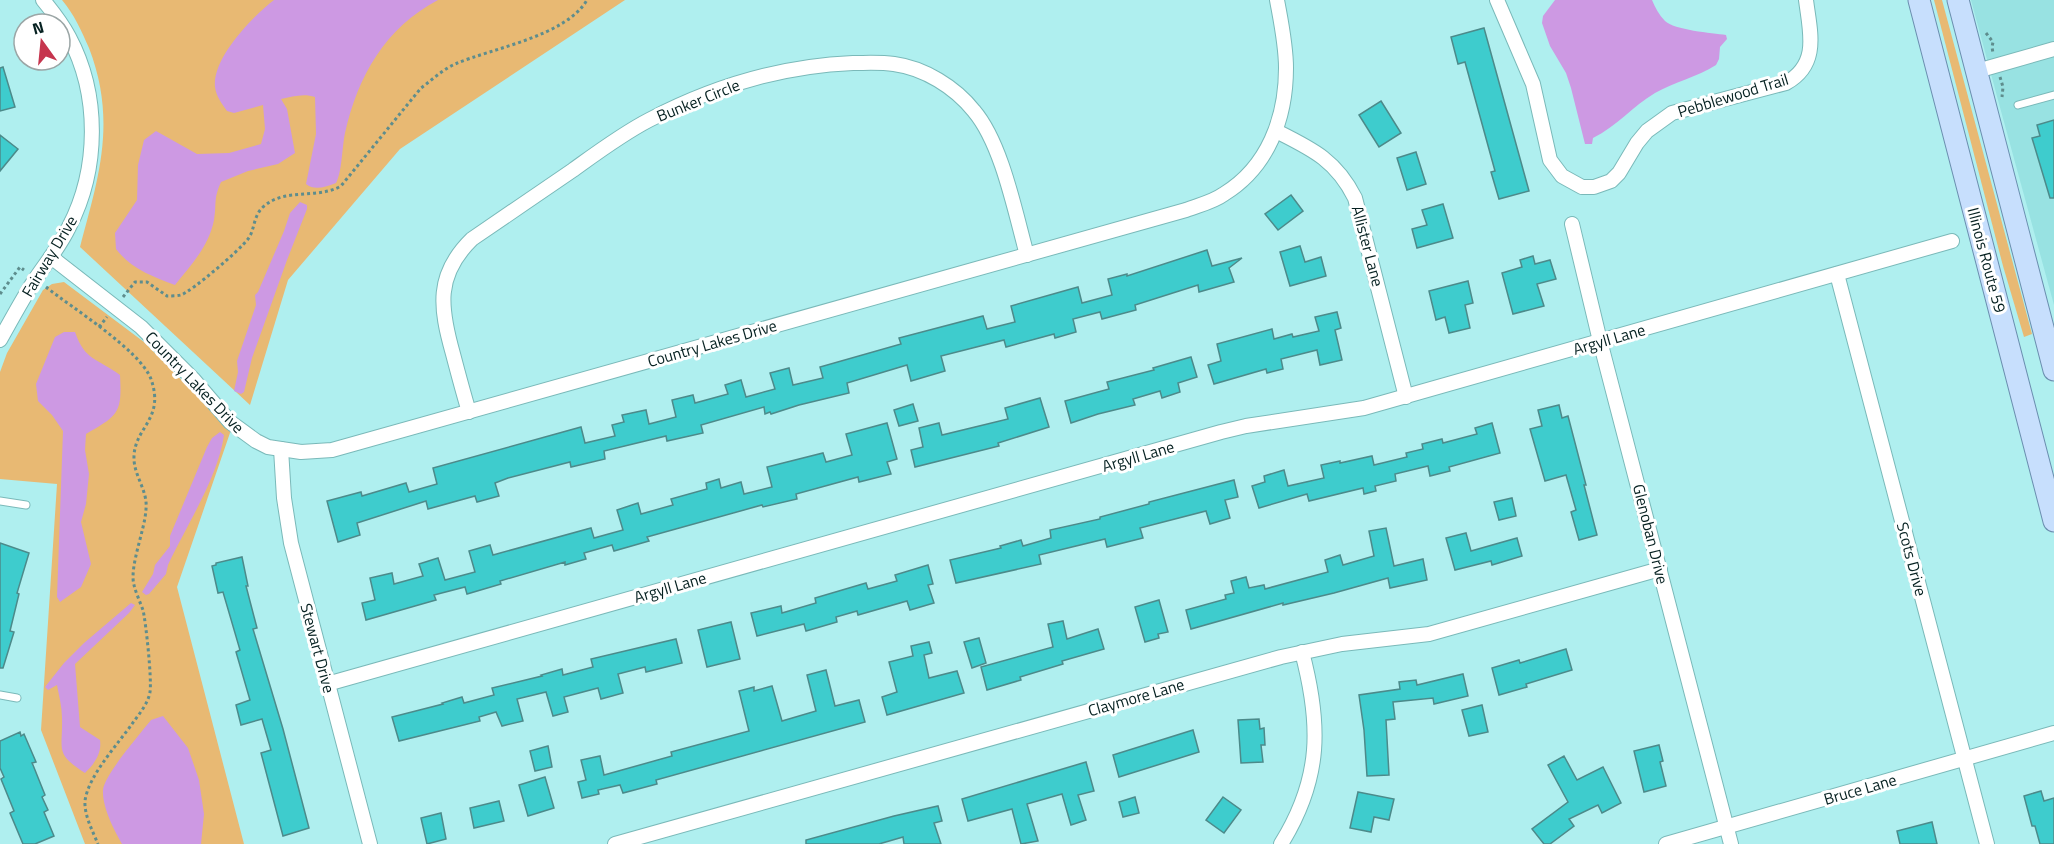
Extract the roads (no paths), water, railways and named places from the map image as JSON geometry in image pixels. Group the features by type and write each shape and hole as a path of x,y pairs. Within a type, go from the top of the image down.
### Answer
{"main road":[{"name":"Illinois Route 59","path":"1919,0 2054,521"},
{"path":"1958,0 2054,370"}],"street":[{"name":"Fairway Drive","path":"0,340 69,227 86,181 92,145 92,114 87,85 70,39 60,21 43,0"},
{"name":"Country Lakes Drive","path":"51,257 141,327 194,380 237,429 268,447 301,452 332,450 1213,201 1242,181 1259,162 1271,144 1276,131 1286,69 1277,0"},
{"name":"Pebblewood Trail","path":"1497,0 1533,84 1550,160 1562,176 1582,187 1594,187 1611,181 1619,174 1637,143 1647,131 1672,113 1786,83 1798,74 1807,62 1811,48 1806,0"},
{"path":"1977,71 2054,49"},
{"name":"Bunker Circle","path":"469,412 445,329 442,300 447,276 464,246 647,121 686,102 751,79 833,64 875,62 907,67 929,75 949,87 968,103 989,134 997,152 1027,255"},
{"name":"Allister Lane","path":"1276,131 1312,149 1329,161 1342,176 1355,198 1406,397"},
{"name":"Glenoban Drive","path":"1572,224 1600,341 1731,844"},
{"name":"Argyll Lane","path":"327,684 1246,426 1347,412 1406,397 1952,241"},
{"name":"Scots Drive","path":"1837,274 1987,844"},
{"name":"Stewart Drive","path":"281,449 282,482 291,543 370,844"},
{"name":"Claymore Lane","path":"615,844 1302,652 1342,644 1429,634 1660,569"},
{"path":"1281,844 1301,806 1314,756 1314,704 1302,652"},
{"name":"Bruce Lane","path":"1666,844 2054,733"}],"lane":[{"path":"2018,105 2054,95"},
{"path":"0,501 26,505"},
{"path":"0,695 17,698"}]}
